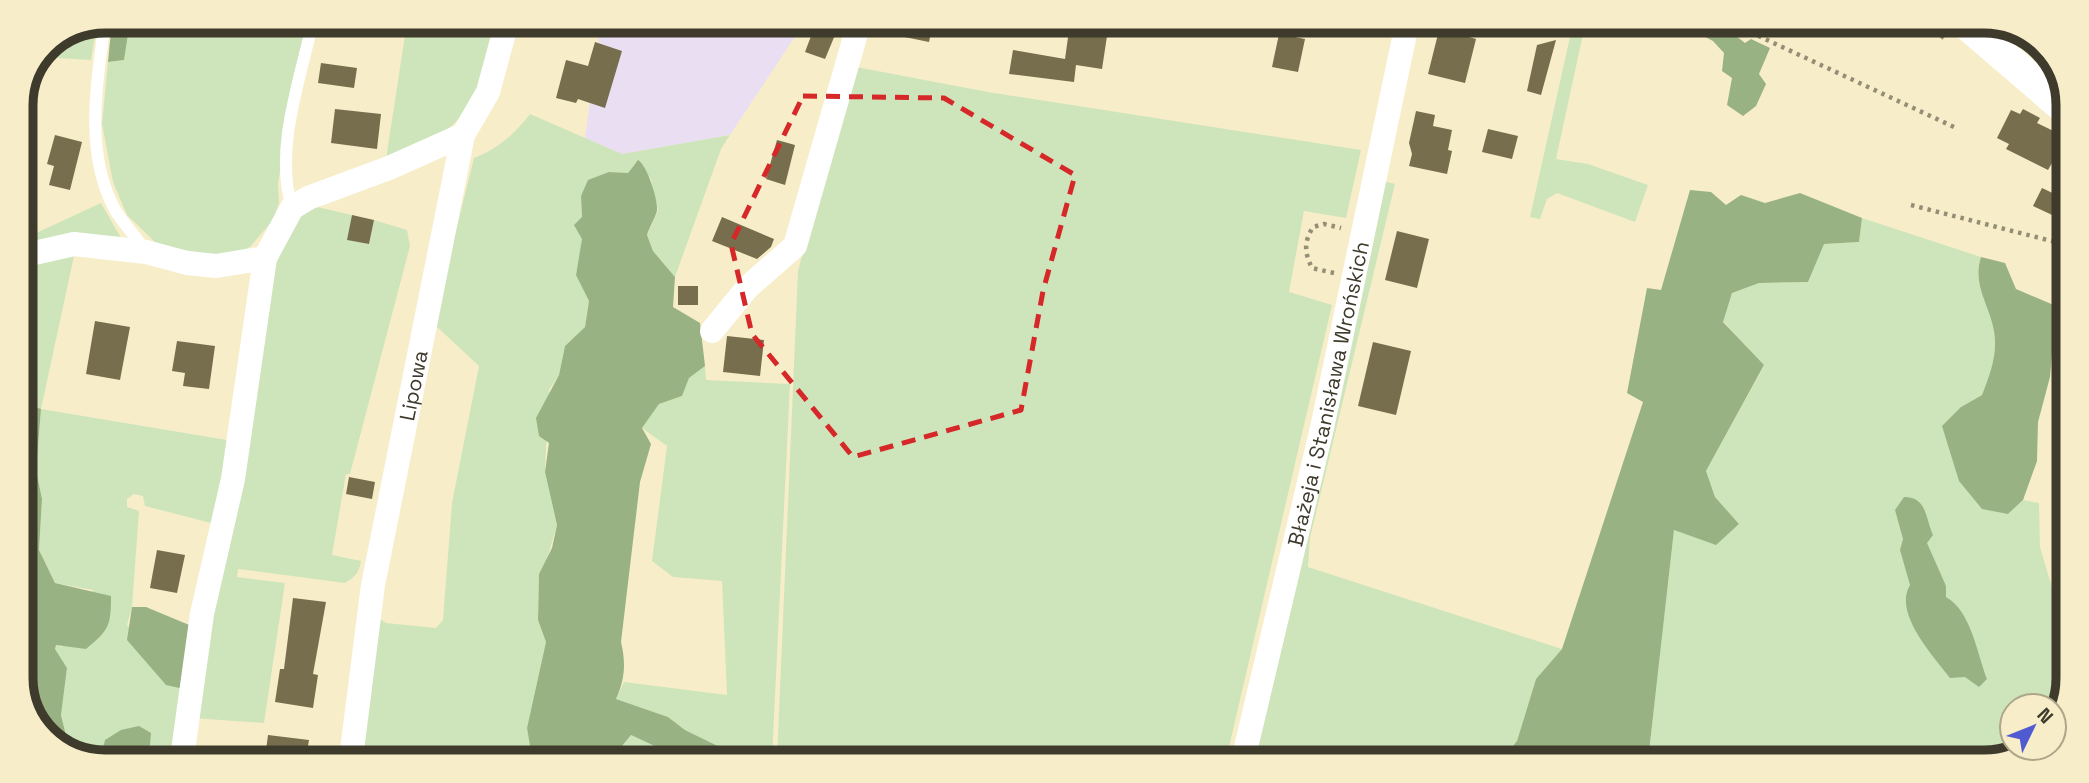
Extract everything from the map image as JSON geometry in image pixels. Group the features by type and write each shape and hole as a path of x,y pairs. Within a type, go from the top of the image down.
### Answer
{"street":[{"name":"Lipowa","path":"352,750 365,596 463,135 488,92 504,33"},
{"path":"712,331 748,288 795,246 856,33"},
{"name":"Błażeja i Stanisława Wrońskich","path":"1245,750 1322,428 1362,227 1405,33"},
{"path":"1959,35 2056,101"},
{"path":"183,750 202,614 235,467 265,258 292,208 307,198 389,168 463,135"},
{"path":"33,253 74,244 146,252 187,263 216,266 265,258"}],"lane":[{"path":"103,33 94,103 106,188 114,208 146,252"},
{"path":"292,208 286,171 288,142 311,33"}],"path":[{"path":"1752,33 1954,127"},
{"path":"1911,205 2056,242"},
{"path":"1353,276 1312,268 1305,255 1306,238 1313,227 1324,224 1344,229 1362,227"}],"highlighted area":[{"path":"803,96 944,98 1075,175 1043,291 1021,410 853,457 752,334 731,244"}],"shaded area":[{"path":"600,33 797,33 730,135 622,154 585,138"}],"green space":[{"path":"111,33 128,33 124,60 108,62"},
{"path":"128,33 305,33 278,183 279,203 273,220 250,247 229,257 159,246 127,215 113,182 102,124 108,62 124,60"},
{"path":"405,33 495,33 483,74 466,110 453,125 437,137 386,159"},
{"path":"1571,33 1583,33 1556,159 1588,164 1648,185 1635,222 1557,193 1547,199 1540,219 1530,217"},
{"path":"1698,33 1732,33 1745,43 1751,39 1770,48 1759,74 1766,84 1756,106 1743,116 1727,105 1732,78 1722,71 1724,53 1713,41"},
{"path":"95,34 91,60 51,58 65,45"},
{"path":"851,66 988,92 1361,150 1346,218 1304,211 1289,292 1332,305 1228,750 777,750 798,271"},
{"path":"530,114 622,154 730,135 721,149 675,277 653,251 647,235 658,210 651,179 635,163 628,173 609,172 581,196 583,239 576,274 589,301 585,327 565,346 559,375 549,390 545,472 557,525 547,559 539,574 538,620 546,642 527,728 531,750 358,750 374,615 386,623 436,628 443,620 452,503 479,366 435,325 432,327 474,158 491,150 518,128"},
{"path":"638,160 648,175 657,212 647,235 653,251 675,277 673,307 700,323 705,366 689,378 682,396 659,404 642,428 651,444 640,482 621,642 624,671 616,699 668,717 685,730 726,750 662,750 631,735 622,746 630,750 531,750 527,728 546,642 538,620 539,574 552,548 557,525 545,472 549,443 539,436 536,418 559,375 565,346 585,327 589,301 576,275 582,239 574,225 582,217 581,196 588,180 609,172 628,173"},
{"path":"1377,180 1395,184 1310,538 1308,567 1562,649 1536,679 1517,741 1510,750 1252,750"},
{"path":"1690,190 1711,192 1726,205 1741,195 1765,203 1800,193 1862,218 1859,242 1824,244 1808,282 1759,283 1732,293 1723,322 1764,365 1706,471 1715,497 1739,524 1716,545 1674,530 1649,750 1510,750 1517,741 1536,679 1562,649 1643,402 1627,393 1647,288 1661,290"},
{"path":"101,203 121,238 33,243 33,234"},
{"path":"317,207 352,215 348,240 369,244 374,220 407,230 410,246 350,474 346,474 332,555 361,561 356,574 345,583 238,569 237,577 285,583 264,723 192,718 268,282 295,219"},
{"path":"1862,218 1981,257 1980,286 1994,331 1994,356 1982,395 1961,407 2008,514 2023,500 2039,503 2040,547 2056,601 2054,692 1998,692 1998,748 1993,749 1649,750 1674,530 1716,544 1739,524 1715,497 1706,471 1764,366 1723,321 1732,293 1759,283 1808,282 1823,244 1859,242"},
{"path":"74,256 41,409 33,406 33,262"},
{"path":"1981,257 2005,263 2016,289 2056,306 2050,377 2038,422 2037,461 2023,500 2008,514 1982,509 1959,481 1942,426 1961,407 1982,395 1992,364 1995,339 1980,286"},
{"path":"705,366 706,380 790,384 772,750 726,750 685,730 668,717 616,699 624,682 727,695 722,581 673,577 652,561 667,446 642,428 659,404 682,396 689,378"},
{"path":"33,406 41,409 36,470 42,499 39,550 55,583 111,596 107,627 94,642 86,649 56,645 55,649 67,668 61,715 67,739 54,729 43,714 33,683"},
{"path":"41,409 227,440 219,525 145,506 143,496 134,494 127,499 127,507 139,511 132,607 127,625 184,689 178,750 146,750 149,745 128,750 105,750 82,746 67,739 61,715 67,668 55,649 56,644 62,647 93,590 55,583 39,550 42,499 36,470"},
{"path":"1904,497 1917,500 1924,509 1933,535 1927,543 1946,586 1946,597 1955,603 1967,622 1987,679 1979,687 1965,677 1950,678 1925,646 1911,621 1906,596 1910,585 1900,550 1903,539 1895,510"},
{"path":"132,607 146,607 194,627 184,689 166,685 127,640"},
{"path":"139,726 151,733 150,745 146,750 103,750 105,740 121,730"},
{"path":"631,735 662,750 630,750 621,746"}],"building":[{"path":"812,33 836,33 825,59 805,52"},
{"path":"885,33 931,33 929,42"},
{"path":"1069,33 1107,33 1102,69 1076,65 1074,82 1009,74 1013,50 1065,59"},
{"path":"1438,33 1470,33 1469,37 1476,39 1465,83 1428,74"},
{"path":"1279,34 1305,39 1298,72 1272,67"},
{"path":"1556,40 1541,95 1527,91 1537,45"},
{"path":"595,42 622,51 605,108 578,99 576,103 556,98 566,60 588,66"},
{"path":"321,63 357,68 354,88 318,83"},
{"path":"335,109 381,114 377,149 331,143"},
{"path":"2023,109 2040,118 2037,123 2056,132 2056,156 2048,170 2006,149 2009,144 1997,138 2011,110 2020,114"},
{"path":"1416,111 1435,115 1433,126 1452,130 1448,150 1452,151 1447,174 1409,166 1412,154 1409,143"},
{"path":"1488,129 1518,136 1512,159 1482,152"},
{"path":"55,135 82,142 70,190 49,185 54,166 47,164"},
{"path":"777,140 795,145 785,185 766,179"},
{"path":"2042,188 2056,195 2056,217 2033,206"},
{"path":"352,215 374,220 369,244 347,240"},
{"path":"722,217 774,239 771,247 757,259 712,241"},
{"path":"1397,231 1429,239 1417,288 1385,280"},
{"path":"678,286 698,286 698,305 678,305"},
{"path":"95,321 130,327 120,380 86,374"},
{"path":"727,336 764,340 760,376 723,372"},
{"path":"177,341 215,346 209,389 183,386 185,373 172,371"},
{"path":"1373,342 1411,351 1396,415 1358,406"},
{"path":"349,477 375,482 372,499 346,494"},
{"path":"157,550 185,555 177,593 150,588"},
{"path":"293,598 326,602 313,674 318,675 313,708 275,702 280,669 284,669"},
{"path":"268,735 309,740 307,750 266,750"}]}
